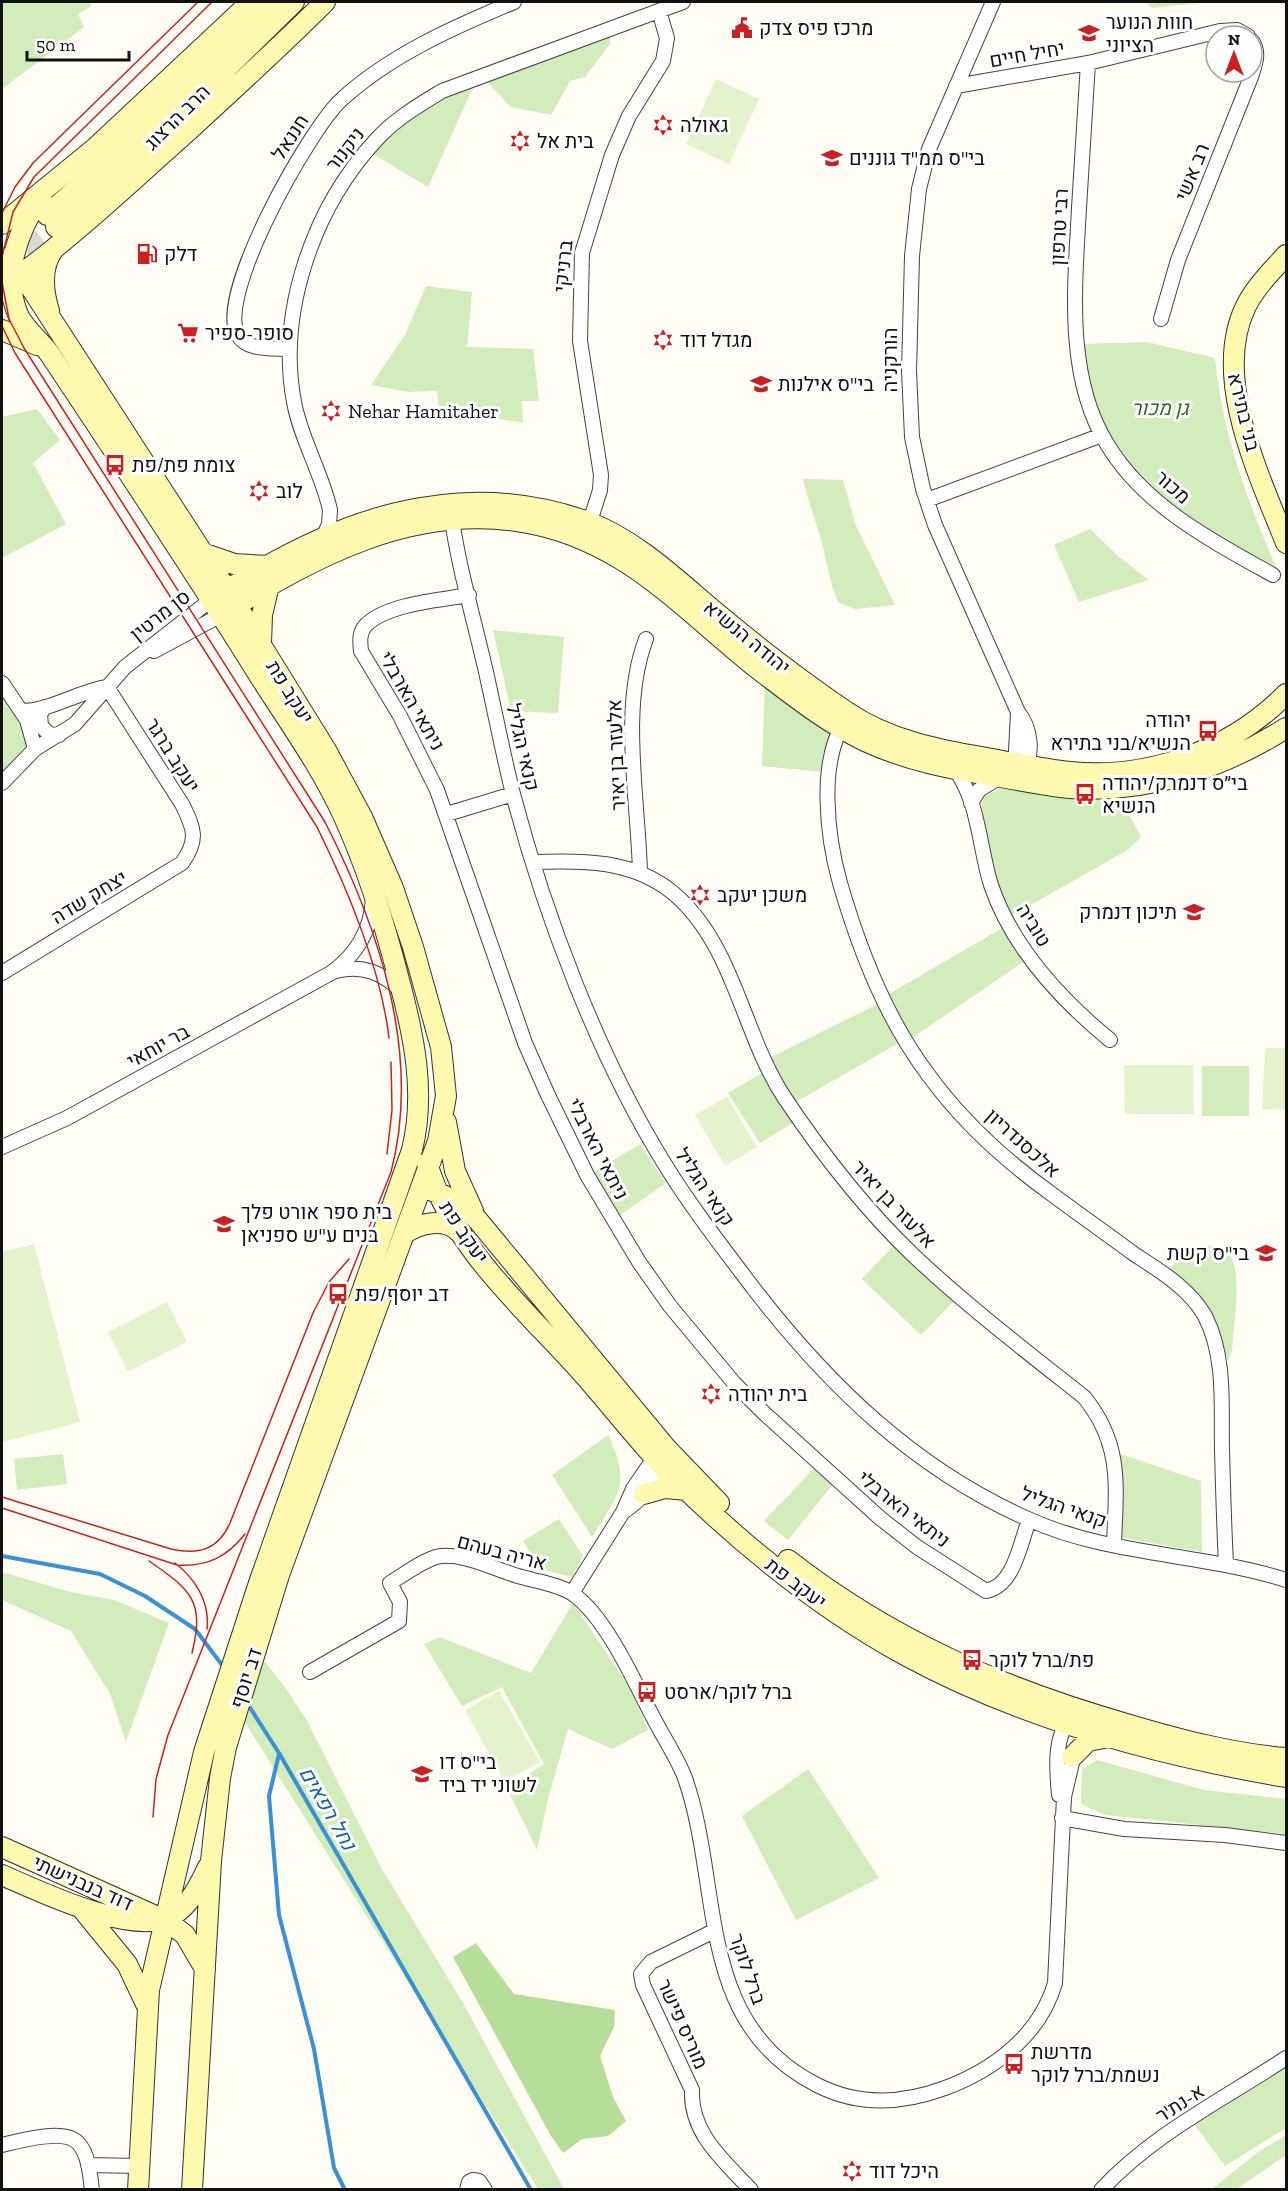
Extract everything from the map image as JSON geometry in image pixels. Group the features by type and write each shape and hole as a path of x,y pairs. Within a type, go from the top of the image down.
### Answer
{"main road":[{"path":"2,224 42,194 145,103 251,2"},
{"name":"הרב הרצוג","path":"270,2 51,221 131,162 294,2"},
{"path":"9,272 55,248 229,95 325,2"},
{"path":"9,272 21,231 42,194"},
{"path":"55,248 46,263 44,287 48,309 57,329"},
{"name":"בני בתירא","path":"1287,255 1258,287 1246,306 1234,338 1232,362 1241,414 1287,543"},
{"name":"בני בתירא","path":"1287,271 1255,310 1248,327 1243,353 1252,415 1287,511"},
{"name":"יעקב פת","path":"9,272 57,329 205,554 224,602 261,644 346,786 393,888 415,953 441,1047 446,1081 445,1111 428,1168"},
{"name":"יעקב פת","path":"9,272 13,300 19,317 49,353 224,602 330,788 373,891 402,991 418,1070 417,1122 412,1150 388,1215"},
{"path":"2,330 25,338 49,353"},
{"name":"יהודה הנשיא","path":"224,602 323,538 360,523 413,508 450,511 589,531 760,670 845,721 888,751 954,768 1100,772 1129,770 1177,760 1219,744 1247,728 1287,694"},
{"name":"יהודה הנשיא","path":"269,575 369,537 420,523 450,511"},
{"path":"205,554 269,575 262,615 261,644"},
{"name":"יהודה הנשיא","path":"845,721 1070,788 1100,788 1159,781 1199,771 1241,755 1287,728"},
{"path":"445,1111 455,1171 479,1221"},
{"name":"יעקב פת","path":"417,1122 428,1168 428,1192 536,1326 661,1458 806,1574 914,1644 1108,1737 1182,1758 1287,1777"},
{"name":"יעקב פת","path":"388,1215 401,1199 428,1192 457,1201 479,1221 687,1490 776,1568 871,1635 960,1683 1076,1721 1287,1758"},
{"name":"דב יוסף","path":"252,1630 404,1234 428,1192"},
{"name":"דב יוסף","path":"138,2190 147,2006 164,1918 201,1763 228,1703 388,1215"},
{"path":"404,1234 422,1225 433,1223 450,1225 459,1232"},
{"path":"644,1494 665,1488 687,1490"},
{"name":"דב יוסף","path":"192,2190 211,1861 228,1703"},
{"path":"1072,1757 1088,1741 1108,1737"},
{"name":"דוד בנבנישתי","path":"2,1847 164,1918 185,1935 206,1971"},
{"path":"164,1918 178,1912 188,1901 211,1861"},
{"name":"דוד בנבנישתי","path":"2,1875 83,1910 129,1918 164,1918"},
{"path":"83,1910 126,1964 147,2006"}],"street":[{"name":"חננאל","path":"288,349 263,348 249,344 239,337 234,326 234,308 242,279 273,208 312,136 339,102 389,64 437,37 514,2"},
{"name":"ניקנור","path":"323,538 330,520 328,504 302,438 292,392 288,349 309,252 340,186 378,138 406,113 442,91 683,2"},
{"name":"הורקניה","path":"993,2 925,162 918,189 912,256 909,371 912,430 927,500 1029,734 1015,771"},
{"name":"ברניקי","path":"589,531 599,496 601,475 600,454 580,341 582,253 612,155 629,116 663,61 667,38 659,11"},
{"name":"יחיל חיים","path":"956,87 1088,63 1204,35"},
{"name":"רבי טרפון","path":"1085,393 1077,340 1076,275 1088,63"},
{"name":"רב אשי","path":"1161,319 1178,260 1248,84"},
{"name":"מכור","path":"1085,393 1091,414 1122,465 1168,511 1226,549 1273,575"},
{"path":"927,500 1102,435"},
{"path":"328,504 342,517 360,523"},
{"name":"קנאי הגליל","path":"450,511 513,794 534,862 575,978 633,1108 664,1164 736,1265 828,1378 873,1420 940,1472 1029,1520 1114,1544 1226,1564 1287,1580"},
{"name":"ניתאי הארבלי","path":"469,595 401,608 365,625 360,638 361,651 426,766 447,814 513,1011 547,1093 615,1224 670,1306 734,1383 828,1473 880,1518 967,1581 986,1591 997,1589 1007,1578 1029,1520"},
{"name":"סן מרטין","path":"2,783 35,749 59,735 90,709 107,687 133,662 224,602"},
{"name":"אלעזר בן יאיר","path":"640,872 633,693 637,663 646,639"},
{"path":"2,682 31,728 35,749"},
{"path":"21,711 45,706 78,693 107,687"},
{"name":"יעקב ברגר","path":"107,687 182,804 192,828 192,849"},
{"path":"45,706 40,714 41,726 49,734 59,735"},
{"name":"אלכסנדריון","path":"845,721 831,764 829,821 836,869 865,962 890,1012 926,1073 974,1127 1052,1195 1161,1271 1190,1296 1213,1333 1221,1377 1226,1564"},
{"name":"טוביה","path":"954,768 964,783 972,803 992,886 1013,932 1043,974 1110,1040"},
{"path":"972,803 979,790 1015,771"},
{"path":"447,814 513,794"},
{"name":"יצחק שדה","path":"2,973 182,863 192,849"},
{"name":"אלעזר בן יאיר","path":"534,862 590,862 640,872 673,894 710,936 774,1082 827,1159 913,1255 977,1312 1084,1397 1104,1424 1114,1458 1114,1544"},
{"name":"בר יוחאי","path":"2,1147 67,1118 331,973 350,957 362,939 371,916 373,891"},
{"name":"בר יוחאי","path":"331,973 352,968 370,970 402,991"},
{"path":"623,1512 644,1494 661,1458"},
{"path":"572,1593 623,1512 633,1489 661,1458"},
{"name":"אריה בעהם","path":"310,1672 399,1621 402,1611 400,1602 390,1583 423,1562 439,1556 463,1558 572,1593"},
{"name":"ברל לוקר","path":"572,1593 615,1645 684,1776 693,1808 714,1931 732,1996 747,2023 759,2041 792,2070 821,2087 859,2100 904,2100 925,2095 964,2080 993,2062 1032,2031 1045,2012 1055,1983 1058,1958 1062,1818 1057,1770 1059,1748 1076,1721"},
{"name":"ברל לוקר","path":"1062,1818 1076,1721"},
{"path":"1062,1818 1124,1829 1225,1835 1287,1844"},
{"name":"מוריס פישר","path":"714,1931 651,1962 641,1974 643,1985 692,2090 691,2106 695,2122 717,2153 751,2190"},
{"name":"א-נת'ר","path":"1101,2190 1120,2170 1166,2134 1287,2058"},
{"path":"2,2145 46,2136 72,2139 79,2143 88,2165 92,2190"},
{"path":"88,2165 140,2166"},
{"path":"467,2190 469,2182 473,2180 479,2181 485,2190"}],"green space":[{"path":"2,2 90,2 92,6 78,14 84,27 2,89"},
{"path":"1146,2 1209,2 1152,8"},
{"path":"610,34 610,44 585,77 570,81 551,115 511,107 483,77"},
{"path":"716,79 759,99 729,164 686,144"},
{"path":"476,81 428,187 371,153 401,124 429,105"},
{"path":"426,286 472,292 467,347 533,349 539,401 522,401 523,423 439,409 437,391 408,392 371,385 405,335"},
{"name":"גן מכור","path":"1147,342 1215,358 1223,413 1237,466 1277,569 1223,541 1169,505 1123,460 1106,435 1095,408 1082,344"},
{"path":"37,409 60,440 33,463 66,524 2,558 2,417"},
{"path":"803,479 843,480 856,526 895,605 855,609 838,602"},
{"path":"1090,529 1119,557 1149,580 1079,602 1054,545"},
{"path":"493,630 564,637 558,713 511,711"},
{"path":"765,683 833,736 822,772 762,766"},
{"path":"2,691 23,727 27,752 2,774"},
{"path":"1003,787 1120,797 1141,837 1126,851 1011,916 989,855 982,821 985,796"},
{"path":"1004,927 1026,960 912,1038 887,995"},
{"path":"882,1002 904,1040 794,1103 769,1058"},
{"path":"1265,1048 1286,1048 1286,1110 1262,1109"},
{"path":"1124,1065 1193,1065 1194,1114 1125,1114"},
{"path":"1202,1066 1249,1066 1249,1116 1202,1116"},
{"path":"762,1073 793,1123 760,1143 728,1093"},
{"path":"727,1097 757,1147 725,1166 695,1115"},
{"path":"640,1144 666,1183 616,1218 592,1173"},
{"path":"896,1243 955,1300 921,1335 862,1279"},
{"path":"34,1244 80,1422 2,1442 2,1252"},
{"path":"1207,1245 1227,1252 1236,1273 1232,1351 1228,1361 1215,1320 1199,1296 1168,1272 1189,1250"},
{"path":"167,1302 187,1342 128,1372 108,1332"},
{"path":"608,1435 619,1466 619,1489 592,1537 552,1475"},
{"path":"1118,1453 1201,1481 1202,1552 1119,1537"},
{"path":"63,1454 67,1484 17,1490 14,1459"},
{"path":"818,1464 834,1483 788,1540 764,1521"},
{"path":"559,1519 583,1556 572,1577 540,1569 523,1541"},
{"path":"2,1572 70,1592 114,1600 169,1623 126,1742 110,1694 71,1631 2,1600"},
{"path":"573,1603 630,1688 648,1730 612,1749 568,1729 548,1799 537,1850 507,1788 544,1764 502,1687 462,1706 424,1644 440,1637 531,1673"},
{"path":"258,1653 285,1687 306,1719 382,1869 463,2003 564,2189 538,2189 239,1713"},
{"path":"499,1691 540,1762 505,1782 465,1710"},
{"path":"1097,1760 1204,1790 1286,1799 1286,1834 1105,1815 1081,1804 1082,1769"},
{"path":"808,1769 879,1878 796,1920 742,1816"},
{"path":"476,1943 514,1994 615,2010 614,2027 600,2056 613,2097 626,2121 608,2136 582,2139 563,2153 551,2136 453,1957"},
{"path":"1286,2066 1286,2128 1225,2166 1192,2121"},
{"path":"1286,2135 1286,2155 1237,2189 1212,2189 1258,2152"}],"waterway":[{"name":"נחל רפאים","path":"2,1556 100,1574 145,1596 195,1629 225,1669"},
{"name":"נחל רפאים","path":"247,1703 279,1753 531,2190"},
{"path":"279,1754 269,1796 279,1915 314,2049 334,2168 345,2190"}],"tunnel":[{"path":"2,269 56,227"}],"tram line":[{"path":"2,213 15,187 33,163 198,2"},
{"path":"2,257 13,212 34,177 212,2"},
{"path":"2,282 9,319 24,348 325,822 345,863 378,948 390,992 398,1037 401,1082 399,1127 391,1172 168,1735 156,1779 153,1817"},
{"path":"2,326 15,353 317,827 340,876 371,957 389,1038"},
{"path":"387,1154 392,1110 391,1062"},
{"path":"2,1497 171,1549 199,1551 213,1545 220,1539 230,1523 313,1313 329,1282 349,1259"},
{"path":"2,1508 177,1565 198,1564 216,1559 231,1549 245,1534"},
{"path":"149,1561 175,1580 191,1598 197,1621 192,1653"},
{"path":"175,1563 183,1569 200,1592 206,1610 207,1629"}],"place":[{"name":"מרכז פיס צדק","path":"742,28"},
{"name":"חוות הנוער הציוני","path":"1089,33"},
{"name":"גאולה","path":"663,125"},
{"name":"בית אל","path":"520,141"},
{"name":"בי\"ס ממ\"ד גוננים","path":"832,158"},
{"name":"דלק","path":"147,254"},
{"name":"סופר-ספיר","path":"188,333"},
{"name":"מגדל דוד","path":"663,340"},
{"name":"בי\"ס אילנות","path":"761,384"},
{"name":"Nehar Hamitaher","path":"331,411"},
{"name":"צומת פת/פת","path":"115,465"},
{"name":"לוב","path":"259,491"},
{"name":"יהודה הנשיא/בני בתירא","path":"1208,731"},
{"name":"בי״ס דנמרק/יהודה הנשיא","path":"1085,794"},
{"name":"משכן יעקב","path":"700,895"},
{"name":"תיכון דנמרק","path":"1194,912"},
{"name":"בית ספר אורט פלך בנים ע\"ש ספניאן","path":"224,1224"},
{"name":"בי\"ס קשת","path":"1266,1253"},
{"name":"דב יוסף/פת","path":"338,1294"},
{"name":"בית יהודה","path":"711,1394"},
{"name":"פת/ברל לוקר","path":"972,1660"},
{"name":"ברל לוקר/ארסט","path":"647,1692"},
{"name":"בי\"ס דו לשוני יד ביד","path":"422,1774"},
{"name":"מדרשת נשמת/ברל לוקר","path":"1014,2064"},
{"name":"היכל דוד","path":"852,2171"}]}
